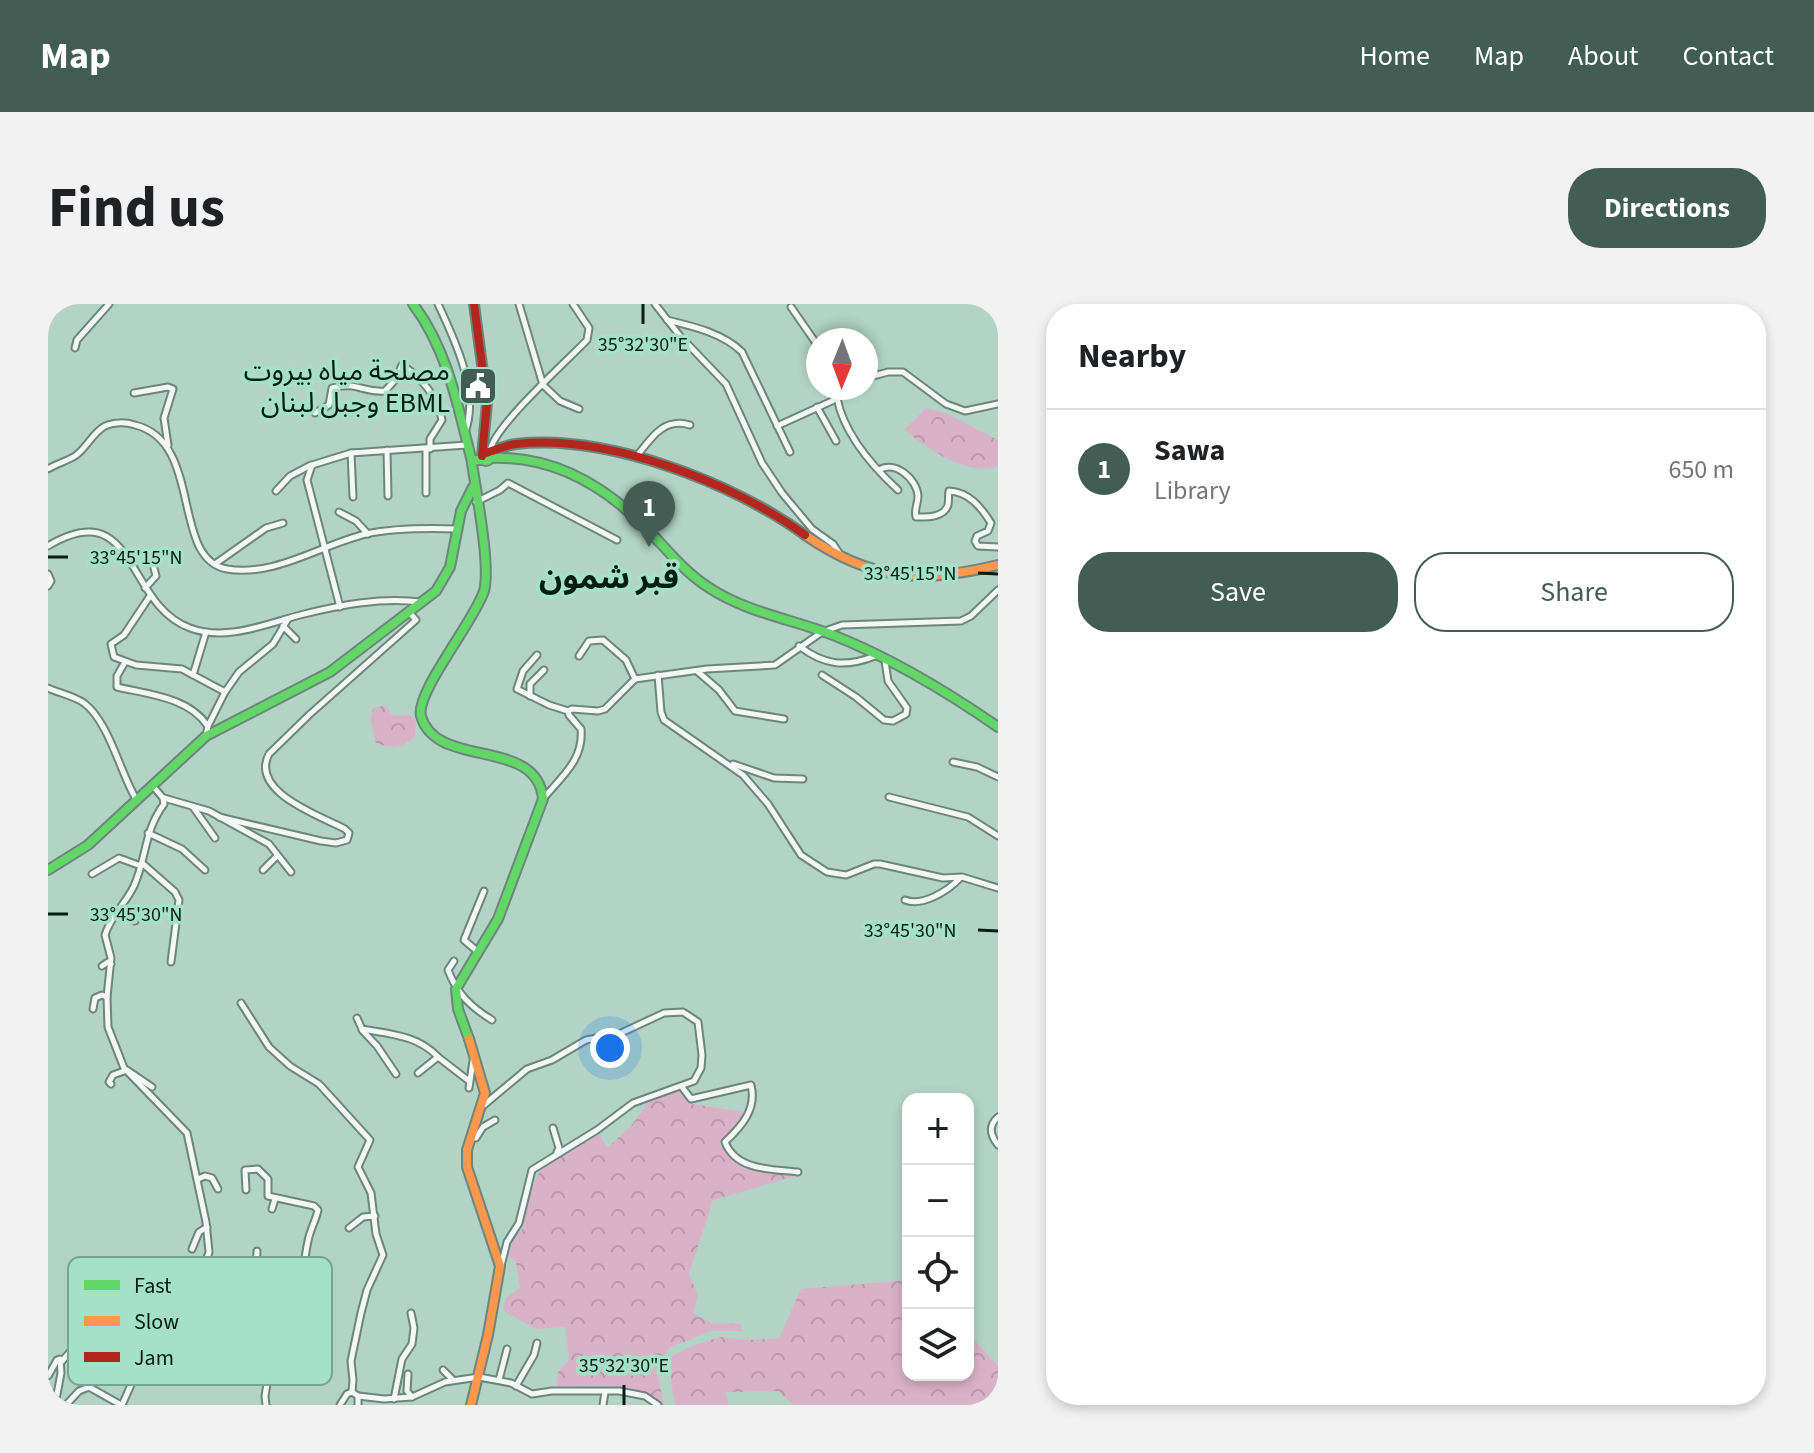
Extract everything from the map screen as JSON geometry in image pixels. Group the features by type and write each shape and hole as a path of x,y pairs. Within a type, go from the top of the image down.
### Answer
{"main road":[{"path":"413,304 426,320 458,407 472,462 485,559 484,590 469,622 423,697 420,713 428,730 440,740 526,767 540,779 543,799 498,919 456,989 458,1009 485,1085 484,1105 471,1137 467,1167 500,1271 471,1405"},
{"path":"474,304 487,403 486,456"},
{"path":"472,462 535,444 637,456 756,502 841,557 900,576 937,577 998,565"},
{"path":"486,456 523,457 562,469 621,505 696,580 722,596 822,632 875,656 998,727"},
{"path":"48,870 88,845 207,731 330,672 442,585 452,564 463,500 473,487"}],"street":[{"path":"75,348 77,340 109,304"},
{"path":"438,304 457,349 470,402 465,433"},
{"path":"519,304 543,385 560,401 579,409"},
{"path":"486,456 493,439 509,418 590,334 573,304"},
{"path":"655,304 726,384 762,463 812,529 837,548 841,557"},
{"path":"791,307 806,329"},
{"path":"666,320 700,329 736,347 745,359 790,452"},
{"path":"315,413 329,405 332,388 354,384 371,391 385,391 396,379 402,365 430,392 442,420 430,439 426,493"},
{"path":"878,375 903,372 946,404 965,411 998,404"},
{"path":"134,393 168,387 173,389 164,418 169,450"},
{"path":"777,426 833,400"},
{"path":"837,400 841,417 879,470 898,490"},
{"path":"817,407 836,441"},
{"path":"48,469 77,455 101,429 115,423 146,428 162,440 182,478 196,539 214,565 243,571 260,570 368,534 458,529"},
{"path":"637,456 656,432 665,426 674,423 690,425"},
{"path":"276,491 290,476 312,465 351,453 467,445"},
{"path":"387,450 388,496"},
{"path":"351,453 353,497"},
{"path":"312,465 307,480 340,607"},
{"path":"879,470 885,466 897,467 905,474 918,494 916,517 936,516 945,510 949,491 973,499 991,523 988,531 977,536 975,541 978,546 998,547"},
{"path":"476,502 485,500 508,483 617,540"},
{"path":"339,512 356,521 368,534"},
{"path":"214,565 266,528 283,523"},
{"path":"48,546 74,533 100,532 128,556 150,596 168,616 189,628 206,632 238,632 288,618 382,601 421,603"},
{"path":"145,588 156,576 152,560"},
{"path":"48,574 51,581 48,586"},
{"path":"537,655 523,671 517,689 568,711 598,711 605,709 635,679 696,671 768,667 781,663 799,646 822,632 842,625 961,621 971,616 998,590"},
{"path":"150,596 124,635 111,644 114,657 125,662 175,668 225,692"},
{"path":"219,817 321,841 336,843 347,840 349,833 345,829 299,807 279,793 266,769 266,761 269,754 309,715 416,620 409,612"},
{"path":"207,731 225,692 239,672 276,641 288,618"},
{"path":"283,626 296,639"},
{"path":"193,675 206,632"},
{"path":"579,656 589,641 603,640 626,660 635,679"},
{"path":"799,646 818,660 841,663 875,656"},
{"path":"822,675 856,697 877,716 893,721 906,714 907,708 888,681 885,661"},
{"path":"125,662 117,676 117,687 183,704 196,713 207,731"},
{"path":"531,696 530,684 544,670"},
{"path":"696,671 719,690 735,711 784,719"},
{"path":"658,675 664,720 743,775 801,855 827,872 852,875 874,864 943,878 960,877 998,888"},
{"path":"48,688 84,704 92,713 115,750 136,799"},
{"path":"543,799 570,770 580,748 581,729 568,711"},
{"path":"718,757 762,776 803,779"},
{"path":"953,762 977,767 998,777"},
{"path":"151,784 163,798 219,817 269,844 291,872"},
{"path":"889,797 968,817 998,836"},
{"path":"163,798 163,807 154,817 148,833 142,865 130,893 105,935 111,964 107,997 108,1027 127,1070 187,1133 207,1227 208,1257"},
{"path":"193,806 215,838"},
{"path":"148,833 182,849 205,870"},
{"path":"263,870 277,856"},
{"path":"92,874 119,858 142,865 175,892 179,900 171,962"},
{"path":"905,900 926,901 956,883 960,877"},
{"path":"478,952 461,938 484,891"},
{"path":"118,911 135,921"},
{"path":"454,961 448,970 456,989 470,1005 492,1020"},
{"path":"102,966 108,962 111,964"},
{"path":"93,1009 95,998 102,995 107,997"},
{"path":"241,1003 269,1047 290,1066 319,1084 369,1138 370,1143 358,1167 371,1193 376,1234 383,1255 367,1290 351,1361 358,1405"},
{"path":"484,1105 527,1069 552,1060 586,1040 626,1031 668,1012 683,1012 698,1022 701,1068 694,1081 633,1103 597,1130 532,1170 519,1223 507,1242 500,1271"},
{"path":"357,1018 396,1074"},
{"path":"362,1029 395,1034 415,1041 431,1050 469,1084 474,1053"},
{"path":"375,1045 380,1033"},
{"path":"418,1073 438,1057"},
{"path":"103,1082 127,1070"},
{"path":"127,1070 152,1087"},
{"path":"111,1084 113,1075"},
{"path":"682,1087 691,1099 751,1085 754,1096 752,1109 725,1142 727,1148 751,1167 798,1172"},
{"path":"998,1117 992,1123 991,1131 998,1145"},
{"path":"471,1137 476,1138 483,1127 495,1120"},
{"path":"553,1128 559,1148 557,1153"},
{"path":"246,1190 245,1170 258,1169 268,1179 268,1196 314,1206 318,1210 308,1240 307,1257"},
{"path":"198,1179 205,1176 212,1178 218,1189"},
{"path":"272,1209 275,1199"},
{"path":"349,1228 363,1217 375,1216"},
{"path":"192,1249 197,1235 207,1227"},
{"path":"257,1251 257,1257"},
{"path":"394,1399 402,1359 412,1344 414,1328 411,1313"},
{"path":"516,1386 534,1355 537,1343"},
{"path":"496,1382 507,1349"},
{"path":"55,1405 62,1361 68,1354"},
{"path":"48,1376 57,1360 62,1361"},
{"path":"443,1370 453,1381"},
{"path":"408,1374 407,1391 415,1396"},
{"path":"340,1405 343,1398 355,1394 394,1399 415,1396 453,1381 479,1377 516,1386 532,1394 552,1391 605,1392 645,1396 658,1405"},
{"path":"66,1405 79,1391 89,1387 121,1405 130,1385"},
{"path":"266,1405 267,1385"},
{"path":"603,1405 605,1392"},
{"path":"411,1405 415,1396"}],"green space":[{"path":"926,408 948,414 998,440 998,466 973,468 961,464 936,452 904,430"},
{"path":"385,705 392,715 410,715 416,720 415,737 396,747 375,742 371,720 373,709"},
{"path":"678,1090 691,1104 746,1112 719,1144 744,1169 799,1175 713,1200 689,1274 698,1296 693,1313 711,1323 740,1324 743,1331 711,1331 669,1348 657,1370 664,1405 641,1391 627,1388 557,1386 558,1372 569,1359 565,1327 536,1329 503,1311 505,1299 520,1288 516,1262 508,1257 512,1241 523,1228 531,1190 541,1168 598,1132 607,1148 631,1126 648,1103"},
{"path":"902,1281 902,1381 974,1381 974,1340 998,1366 998,1405 793,1405 778,1391 725,1392 729,1405 675,1405 670,1357 720,1337 750,1340 779,1338 801,1289"}],"traffic: fast":[{"path":"413,304 443,360 472,462"},
{"path":"486,453 490,457 486,461 482,457 486,453"},
{"path":"490,458 536,462 578,477 616,501 692,575 722,596 833,635 876,654 938,688 998,727"},
{"path":"469,1039 458,1009 456,989 498,919 543,799 537,780 524,767 446,743 430,732 421,716 427,691 484,591 484,547 472,463 483,460"},
{"path":"48,870 88,845 206,736 330,672 436,591 450,567 461,511 473,487"}],"traffic: slow":[{"path":"805,535 853,562 898,574 945,575 998,565"},
{"path":"469,1039 485,1093 467,1150 467,1167 500,1266 471,1405"}],"traffic: jam":[{"path":"474,304 487,403 482,456"},
{"path":"486,453 512,445 552,443 628,454 705,480 775,515 805,535"}],"place":[{"name":"مصلحة مياه بيروت وجبل لبنان EBML","path":"478,386"},
{"name":"Sawa","path":"649,547"}],"district":[{"name":"قبر شمون","path":"609,577"}]}
